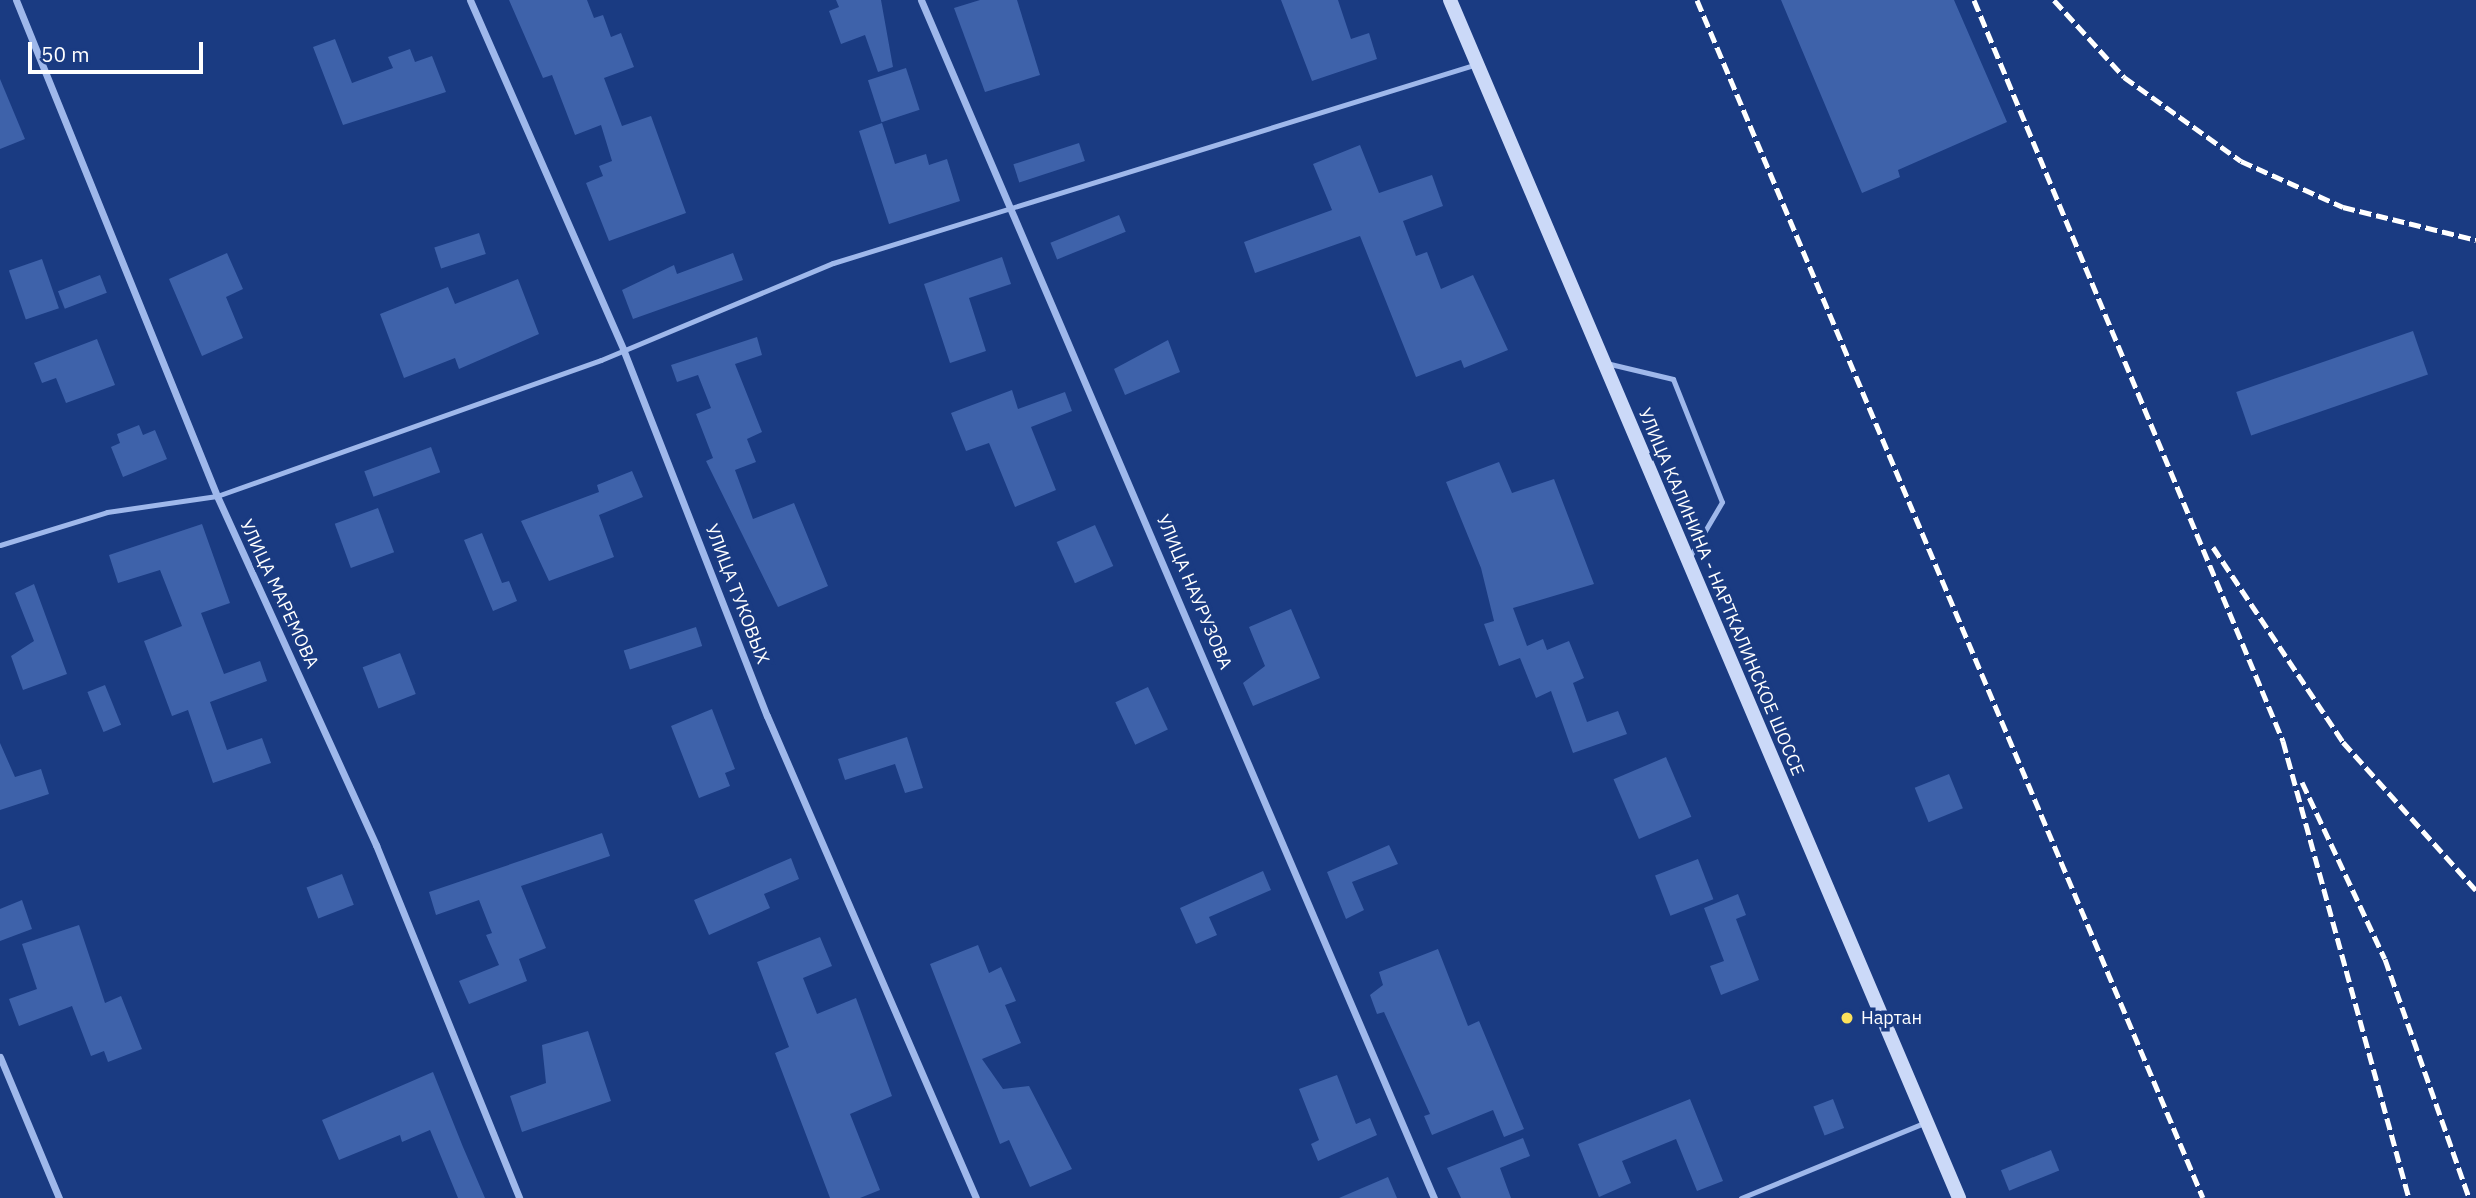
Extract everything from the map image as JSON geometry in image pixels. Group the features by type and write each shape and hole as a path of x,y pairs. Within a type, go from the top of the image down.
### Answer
{"main road":[{"name":"УЛИЦА КАЛИНИНА - НАРТКАЛИНСКОЕ ШОССЕ","path":"1450,0 1959,1198"}],"street":[{"name":"УЛИЦА МАРЕМОВА","path":"16,0 217,496 376,845 519,1198"},
{"name":"УЛИЦА ТУКОВЫХ","path":"470,0 623,349 767,716 975,1198"},
{"name":"УЛИЦА НАУРУЗОВА","path":"921,0 1012,204 1434,1198"},
{"path":"0,1057 59,1198"}],"lane":[{"path":"0,545 107,512 217,496 623,349 833,263 1012,204 1478,64"},
{"path":"1602,363 1673,379 1722,502 1687,561"},
{"path":"1741,1198 1926,1122"}],"building":[{"path":"509,0 587,0 594,18 603,15 611,37 621,33 634,67 604,78 622,126 651,116 686,213 609,241 586,183 603,176 599,166 612,161 601,125 575,135 552,75 543,78"},
{"path":"836,0 881,0 893,67 878,72 865,35 841,44 829,11 839,7"},
{"path":"980,0 1017,0 1040,75 985,92 954,8"},
{"path":"1281,0 1338,0 1351,39 1369,33 1377,59 1312,81"},
{"path":"1781,0 1954,0 2007,122 1898,170 1900,177 1862,193"},
{"path":"335,39 352,83 393,68 388,57 410,49 415,62 432,56 446,92 343,125 313,47"},
{"path":"906,68 920,110 882,122 868,80"},
{"path":"0,79 25,139 0,149"},
{"path":"882,123 895,164 926,154 929,165 947,159 960,201 889,224 859,131"},
{"path":"1079,143 1085,161 1019,182 1013,164"},
{"path":"1360,145 1379,193 1432,175 1443,206 1403,221 1416,256 1427,252 1441,289 1473,275 1508,350 1464,368 1461,360 1416,377 1360,236 1255,273 1244,242 1332,210 1313,164"},
{"path":"1119,215 1126,232 1057,259 1050,243"},
{"path":"479,233 486,254 441,268 434,248"},
{"path":"227,253 243,289 226,297 243,338 202,356 169,279"},
{"path":"733,253 743,280 633,319 622,290 674,265 677,274"},
{"path":"1002,257 1011,284 969,298 986,351 950,363 924,284"},
{"path":"42,259 59,308 26,320 9,270"},
{"path":"100,275 107,293 65,309 58,291"},
{"path":"518,279 539,334 459,369 455,358 404,378 380,314 448,287 455,304"},
{"path":"2413,331 2428,374 2251,435 2236,392"},
{"path":"757,337 762,355 735,364 762,432 747,439 756,462 735,470 753,519 794,503 828,586 778,607 706,461 713,458 696,414 711,408 698,375 677,382 671,365"},
{"path":"97,339 115,385 66,403 56,378 42,383 34,363"},
{"path":"1168,340 1180,372 1125,395 1114,369"},
{"path":"1012,390 1018,409 1065,392 1072,411 1031,427 1056,490 1015,507 989,443 966,451 951,413"},
{"path":"139,425 143,435 155,430 167,459 123,477 111,447 120,443 117,434"},
{"path":"431,447 440,472 374,497 364,471"},
{"path":"1499,462 1512,493 1554,479 1594,584 1513,608 1527,646 1543,639 1547,650 1569,641 1584,678 1573,683 1587,722 1618,711 1627,734 1573,753 1551,691 1536,698 1520,658 1499,666 1484,624 1494,621 1481,568 1446,482"},
{"path":"632,471 643,497 599,515 614,557 549,581 521,521 599,492 597,485"},
{"path":"378,508 394,552 351,568 335,524"},
{"path":"202,524 230,603 201,613 224,674 260,661 267,681 210,702 227,750 262,738 271,763 213,783 188,710 172,716 144,641 182,626 160,570 118,583 109,555"},
{"path":"1095,525 1113,566 1075,583 1057,542"},
{"path":"482,533 502,583 509,581 517,601 493,611 464,540"},
{"path":"34,584 67,674 23,690 11,656 34,641 15,593"},
{"path":"1291,609 1320,678 1253,706 1243,683 1265,666 1249,627"},
{"path":"696,627 702,646 630,670 624,650"},
{"path":"400,653 416,694 378,708 363,667"},
{"path":"105,685 121,725 103,732 87,692"},
{"path":"1148,687 1168,730 1135,745 1115,702"},
{"path":"712,709 735,769 725,773 730,786 699,798 671,726"},
{"path":"907,737 923,788 905,793 895,764 845,780 838,759"},
{"path":"0,743 15,777 41,769 49,794 0,810"},
{"path":"1666,757 1691,817 1639,839 1614,779"},
{"path":"1949,774 1963,808 1929,822 1915,788"},
{"path":"602,833 610,856 521,886 546,948 519,959 527,981 469,1004 459,981 499,965 486,935 492,933 479,900 436,915 429,892"},
{"path":"1389,845 1398,864 1352,882 1364,910 1346,919 1327,872"},
{"path":"791,858 799,879 764,894 770,908 709,935 694,900"},
{"path":"1698,859 1713,899 1670,916 1655,875"},
{"path":"1263,871 1271,890 1209,917 1217,935 1196,944 1180,908"},
{"path":"342,874 354,905 318,918 307,888"},
{"path":"1738,894 1746,915 1736,919 1759,980 1721,995 1710,966 1724,961 1704,908"},
{"path":"22,900 32,929 0,941 0,909"},
{"path":"79,925 105,1003 121,996 142,1049 108,1062 104,1051 91,1056 72,1006 19,1026 9,999 37,989 22,944"},
{"path":"820,937 832,966 803,978 817,1014 856,998 892,1096 850,1114 880,1190 860,1198 830,1198 775,1053 789,1047 757,962"},
{"path":"978,945 989,973 1001,967 1016,1001 1005,1005 1021,1043 982,1059 1003,1089 1029,1086 1072,1169 1030,1187 1009,1140 1000,1144 930,964"},
{"path":"1438,949 1468,1026 1479,1021 1524,1129 1504,1137 1493,1110 1432,1135 1424,1116 1430,1114 1384,1012 1377,1014 1370,995 1383,985 1379,972"},
{"path":"588,1031 611,1101 522,1132 510,1096 546,1083 542,1045"},
{"path":"433,1072 485,1198 458,1198 430,1130 402,1142 400,1135 339,1160 322,1120"},
{"path":"1337,1075 1356,1124 1370,1118 1377,1135 1318,1161 1311,1144 1319,1140 1299,1089"},
{"path":"1690,1099 1723,1181 1697,1191 1676,1139 1622,1161 1631,1183 1599,1197 1578,1144"},
{"path":"1833,1099 1844,1128 1825,1135 1813,1107"},
{"path":"1523,1138 1530,1156 1500,1168 1511,1198 1461,1198 1447,1168"},
{"path":"2051,1150 2059,1170 2009,1191 2001,1170"},
{"path":"1388,1177 1397,1198 1339,1198"}],"railway":[{"path":"1697,0 2203,1198"},
{"path":"1974,0 2283,741 2409,1198"},
{"path":"2054,0 2124,77 2241,161 2343,207 2476,240"},
{"path":"2213,547 2343,742 2476,890"},
{"path":"2302,782 2385,959 2469,1198"}],"place":[{"name":"Нартан","path":"1847,1018"}]}
